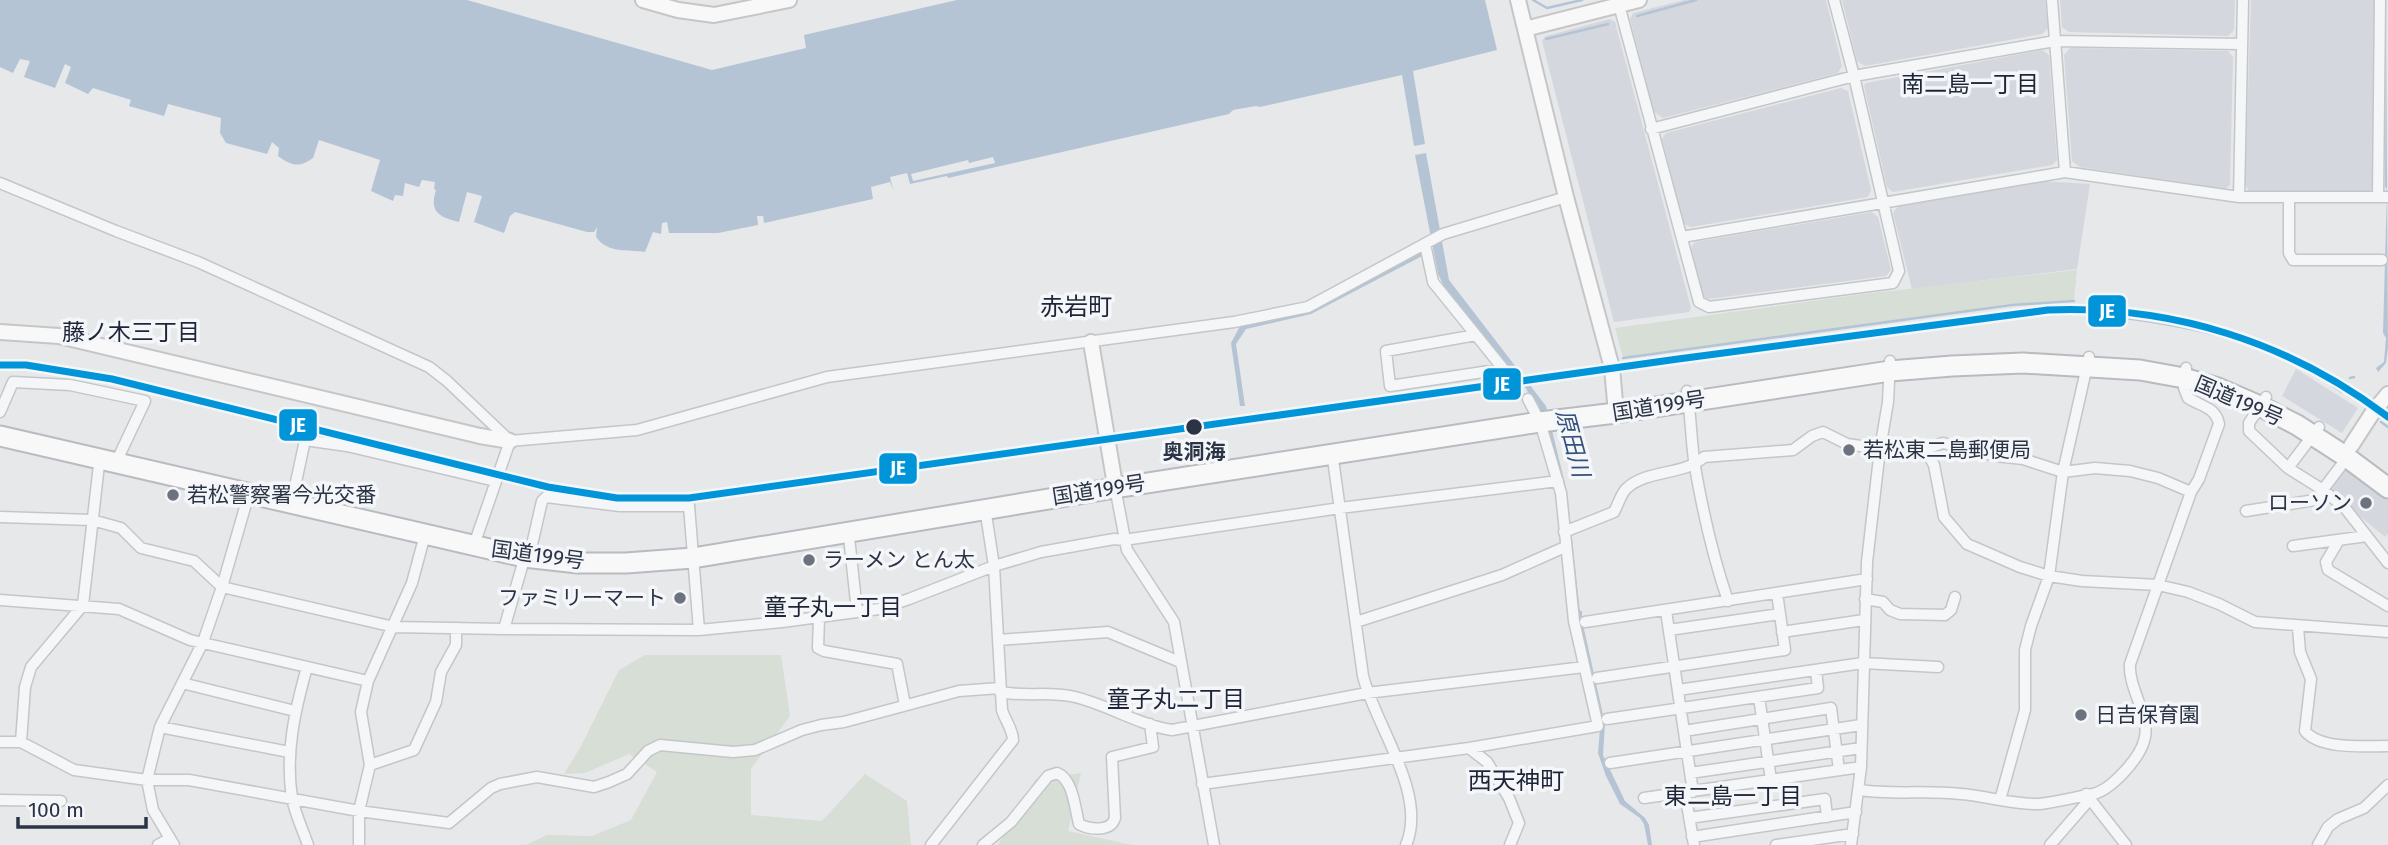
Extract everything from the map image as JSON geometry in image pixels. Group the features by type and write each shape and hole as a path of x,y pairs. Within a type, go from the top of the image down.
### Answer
{"highway":[{"name":"国道199号","path":"0,428 426,531 528,551 617,556 693,554 1114,483 1331,451 1535,412 1615,408 1952,355 2023,353 2222,379 2388,474"},
{"name":"国道199号","path":"0,436 107,456"},
{"name":"国道199号","path":"2348,451 2388,488"},
{"name":"国道199号","path":"250,490 293,496 426,531 528,551"}],"street":[{"path":"643,0 714,15 750,4 789,0"},
{"path":"1518,0 1566,197 1612,368 1615,408"},
{"path":"1525,29 1639,0"},
{"path":"1619,5 1699,302 1709,306 1893,283 1899,271 1834,0"},
{"path":"2052,0 2065,172"},
{"path":"2239,197 2243,0"},
{"path":"1682,237 2065,172 2239,197 2383,197 2380,0"},
{"path":"1651,129 1854,76 2056,41 2241,44"},
{"path":"0,183 198,262 429,367 510,441"},
{"path":"0,332 59,336 510,441 637,430 827,377 1234,323 1307,307 1444,234 1566,197"},
{"path":"2289,197 2289,253 2293,260 2382,260"},
{"path":"1425,244 1433,282 1476,335 1504,370 1390,386 1386,351 1476,335"},
{"path":"1091,342 1126,550 1174,622 1214,845"},
{"path":"2000,800 2025,710 2024,677 2028,638 2049,576 2063,472 2088,362"},
{"path":"1776,845 1852,840 1861,767 1867,579 1890,366"},
{"path":"1859,790 1880,793 1960,794 2040,804 2095,794 2137,758 2145,740 2146,728 2129,678 2130,664 2218,424 2217,416 2212,410 2188,398 2184,388 2185,373"},
{"path":"0,412 13,382 70,385 145,401 107,456 92,520 83,605 31,667 25,687 22,742"},
{"path":"2373,412 2388,383"},
{"path":"2246,511 2315,500 2343,463 2373,412 2388,394"},
{"path":"1688,396 1695,465 1712,556 1728,601"},
{"path":"2263,402 2249,423 2249,431 2288,468 2345,508 2388,563"},
{"path":"1202,784 1468,748 1598,726 1574,621 1558,481 1535,412"},
{"path":"2288,468 2316,431"},
{"path":"1564,532 1614,512 1627,488 1644,479 1695,465 1703,457 1793,450 1812,436 1823,432 1847,444 1880,449 1925,449 1943,443 1996,456 2023,459 2063,472 2095,468 2130,471 2158,478 2191,492"},
{"path":"293,496 304,440 347,446 495,483"},
{"path":"476,539 510,441"},
{"path":"1925,449 1934,465 1944,516 1967,544 2020,567 2049,576 2082,581 2158,585 2189,592 2255,622 2388,632"},
{"path":"1331,451 1363,676 1367,693 1396,756 1409,802 1411,834 1406,845"},
{"path":"0,517 92,520 121,527 141,548 194,561 222,587 394,626 699,630 879,609 994,566 1041,552 1114,539 1124,540 1340,508 1558,481"},
{"path":"158,845 171,842 153,810 147,780 160,727 203,642 250,490"},
{"path":"504,629 545,497 620,506 689,506 699,630"},
{"path":"931,845 1013,740 1002,710 994,566 984,504"},
{"path":"848,528 857,611"},
{"path":"359,845 359,811 370,765 362,712 368,681 412,583 426,531"},
{"path":"2293,547 2367,536"},
{"path":"2339,540 2326,562 2328,570 2388,606"},
{"path":"1356,622 1502,575 1565,547"},
{"path":"1585,622 1867,579"},
{"path":"1597,678 1785,650 1777,593"},
{"path":"1866,599 1883,602 1890,610 1900,614 1945,615 1951,610 1955,597"},
{"path":"0,600 119,610 190,640 368,681"},
{"path":"1666,611 1690,773 1689,818 1693,841 1856,813"},
{"path":"1669,630 1780,614"},
{"path":"819,617 818,648 897,664 905,705"},
{"path":"1782,632 1864,620"},
{"path":"2298,627 2300,652 2311,679 2305,731 2314,739 2335,744 2388,746"},
{"path":"370,765 414,750 436,702 440,672 456,645 456,628"},
{"path":"998,640 1108,632 1180,662"},
{"path":"1678,690 1863,663 1938,667"},
{"path":"307,667 295,711 289,752 292,799 308,845"},
{"path":"0,742 22,742 74,770 147,780 189,780 359,811 449,823 491,788 500,784 537,776 594,787 627,774 648,751 660,745 733,752 755,750 802,730 959,691 1000,690 1013,694 1054,692 1172,730 1367,693 1584,667"},
{"path":"1607,719 1818,688 1816,670"},
{"path":"183,683 295,711"},
{"path":"1759,697 1771,780"},
{"path":"1684,731 1831,708 1839,770"},
{"path":"983,845 1011,822 1048,776 1056,774 1065,779 1069,787 1079,824 1093,829 1113,824 1112,757 1153,747 1150,724"},
{"path":"1610,763 1861,725"},
{"path":"160,727 289,752"},
{"path":"1468,748 1487,762 1509,798 1519,823 1510,845"},
{"path":"1690,773 1861,748"},
{"path":"1644,798 1861,767"},
{"path":"2318,845 2328,827 2338,819 2364,808 2388,785"},
{"path":"2050,845 2088,796"},
{"path":"2088,796 2126,845"},
{"path":"1689,818 1825,799 1827,817"},
{"path":"0,800 61,802"}],"shaded area":[{"path":"1684,0 1826,0 1842,66 1838,73 1663,118 1654,112 1630,19 1633,13"},
{"path":"1842,0 2045,0 2048,28 2042,34 1865,66 1857,61"},
{"path":"2060,0 2235,0 2234,30 2228,36 2069,32 2062,27"},
{"path":"2251,0 2376,0 2374,186 2369,192 2249,191 2245,184"},
{"path":"1610,19 1615,22 1691,308 1689,312 1614,322 1542,41 1546,36"},
{"path":"2070,48 2228,51 2233,57 2230,185 2225,189 2080,167 2072,161 2064,55"},
{"path":"2042,50 2049,55 2057,160 2052,165 1893,192 1887,187 1864,86 1866,83"},
{"path":"1841,88 1848,91 1871,190 1868,197 1691,227 1684,224 1662,139 1666,133"},
{"path":"2040,181 2090,184 2077,269 1912,289 1893,213 1898,206"},
{"path":"1872,212 1878,217 1891,270 1886,276 1708,299 1703,296 1691,247 1695,242"},
{"path":"2077,270 2074,300 2011,304 1623,357 1615,328 1864,294"},
{"path":"2296,369 2358,408 2342,433 2282,396"},
{"name":"ローソン","path":"2345,466 2388,498 2388,533 2385,537 2327,489"},
{"path":"645,655 781,655 790,716 751,769 751,815 822,821 865,774 907,801 911,845 526,845 547,835 592,836 631,820 657,772 629,754 585,773 564,774 619,670"},
{"path":"1081,773 1068,831 1132,845 998,845 1035,780"}],"water":[{"path":"0,0 467,0 712,70 806,48 804,35 957,0 1485,0 1497,50 1413,71 1425,144 1414,146 1402,75 1260,107 1233,110 1229,114 948,178 947,176 910,184 907,173 890,177 893,190 890,182 871,187 873,199 764,223 763,216 757,216 758,225 718,233 669,233 667,222 662,223 661,234 653,232 645,252 607,246 596,237 597,227 594,232 587,232 515,212 510,216 504,233 474,222 482,196 467,192 459,222 452,220 441,215 435,208 435,182 422,180 419,187 405,183 403,196 395,195 393,201 371,191 380,160 319,140 313,158 304,163 292,164 278,156 279,148 272,142 267,154 226,143 220,133 221,118 168,104 164,116 129,106 131,100 93,88 88,94 65,83 71,67 65,64 55,88 24,77 30,61 20,59 13,73 0,67","holes":["993,157 995,163 913,181 911,174 968,160 969,163"]},
{"path":"2386,0 2388,348 2386,363 2378,372 2376,368 2384,362 2386,338 2383,333 2387,190"},
{"path":"1426,153 1449,280 1546,406 1567,492 1580,611 1605,724 1603,755 1625,801 1645,818 1649,825 1652,845 1648,845 1644,824 1640,818 1620,804 1598,753 1600,729 1578,631 1563,493 1537,407 1525,387 1445,288 1438,274 1415,155"},
{"path":"1423,251 1424,255 1311,314 1246,329 1236,344 1245,406 1240,406 1231,343 1240,326 1311,311"}],"waterway":[{"path":"1533,0 1547,8 1582,0"},
{"path":"1637,16 1696,0"},
{"path":"1546,39 1608,24"},
{"path":"1623,358 2012,305 2074,301"},
{"path":"1626,369 2012,316 2074,312"},
{"path":"2077,313 2147,321 2215,335 2281,358 2342,392"},
{"path":"2350,378 2354,377"},
{"path":"2381,422 2388,427"},
{"path":"694,500 694,514"}],"transit line":[{"name":"JE","path":"0,365 26,365 112,379 548,487 617,498 689,498 1678,359 2048,310 2140,314 2227,334 2270,349 2311,368 2388,417"}],"place":[{"name":"奥洞海","path":"1194,427"},
{"name":"若松東二島郵便局","path":"1849,450"},
{"name":"若松警察署今光交番","path":"173,495"},
{"name":"ローソン","path":"2366,503"},
{"name":"ラーメン とん太","path":"809,560"},
{"name":"ファミリーマート","path":"680,598"},
{"name":"日吉保育園","path":"2081,715"}],"district":[{"name":"南二島一丁目","path":"1970,84"},
{"name":"赤岩町","path":"1076,307"},
{"name":"藤ノ木三丁目","path":"131,332"},
{"name":"童子丸一丁目","path":"833,607"},
{"name":"童子丸二丁目","path":"1176,699"},
{"name":"西天神町","path":"1516,781"},
{"name":"東二島一丁目","path":"1733,796"}],"water label":[{"name":"原田川","path":"1573,443"}]}
